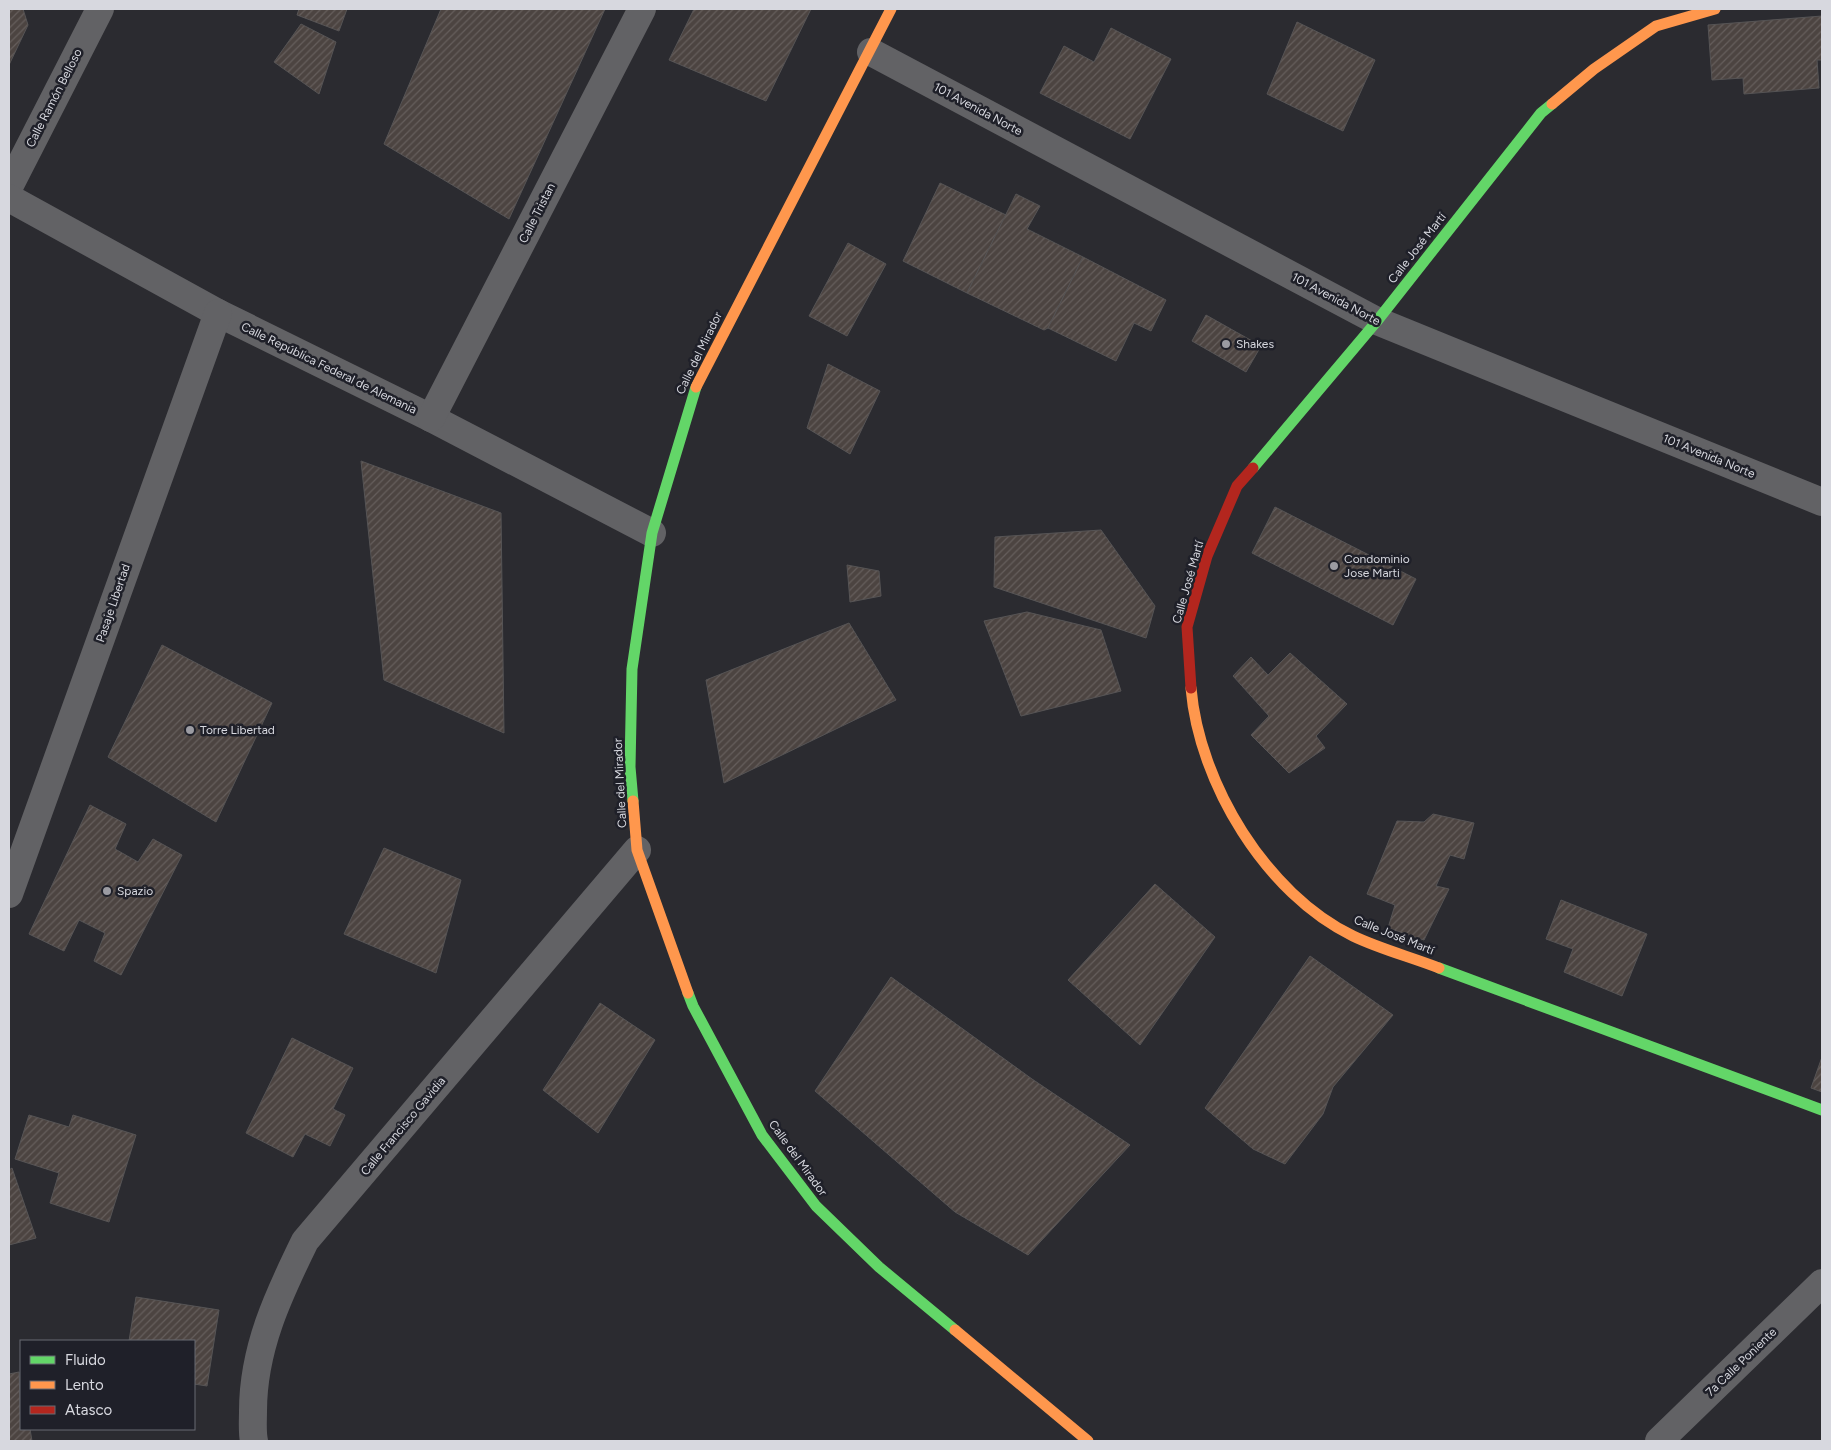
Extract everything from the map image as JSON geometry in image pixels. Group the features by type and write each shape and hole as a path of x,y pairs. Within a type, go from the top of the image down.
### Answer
{"street":[{"name":"Calle Ramón Belloso","path":"9,187 100,9"},
{"name":"Calle Tristan","path":"431,418 642,9"},
{"name":"Calle del Mirador","path":"891,9 692,394 652,533 632,669 630,767 637,850 693,1006 762,1135 816,1206 879,1267 1088,1441"},
{"name":"Calle José Martí","path":"1715,9 1656,26 1594,69 1541,113 1377,321 1237,486 1207,556 1187,626 1191,691 1204,754 1230,810 1264,861 1304,905 1353,936 1822,1110"},
{"name":"101 Avenida Norte","path":"870,52 1377,321 1822,502"},
{"name":"Calle República Federal de Alemania","path":"9,198 218,313 431,418 652,533"},
{"name":"Pasaje Libertad","path":"9,894 218,313"},
{"name":"Calle Francisco Gavidia","path":"254,1441 253,1389 263,1334 282,1288 305,1241 637,850"},
{"name":"7a Calle Poniente","path":"1659,1441 1822,1283"}],"building":[{"path":"9,9 23,9 28,25 9,65"},
{"path":"299,9 347,9 339,31 297,15"},
{"path":"441,9 605,9 509,219 384,144"},
{"path":"694,9 811,9 766,101 669,60"},
{"path":"1822,16 1822,60 1817,60 1819,88 1744,94 1743,78 1712,80 1708,25"},
{"path":"1297,22 1375,60 1343,131 1267,94"},
{"path":"301,24 336,42 319,94 274,62"},
{"path":"1111,28 1171,59 1130,139 1040,93 1064,46 1094,62"},
{"path":"940,183 1006,215 967,293 903,261"},
{"path":"1016,194 1040,206 1027,229 1083,257 1048,328 1044,330 967,293"},
{"path":"848,243 886,264 847,336 809,316"},
{"path":"1083,257 1166,300 1151,331 1134,323 1116,361 1048,328"},
{"name":"Shakes","path":"1206,315 1261,346 1246,372 1192,341"},
{"path":"828,364 880,391 850,454 807,428"},
{"path":"361,461 501,513 504,733 384,680"},
{"name":"Condominio Jose Marti","path":"1275,507 1416,579 1393,625 1252,553"},
{"path":"1101,530 1155,606 1146,638 994,587 995,537"},
{"path":"847,565 879,571 881,596 850,602"},
{"path":"1027,612 1101,630 1121,691 1021,716 984,621"},
{"path":"849,623 896,700 724,783 706,680"},
{"name":"Torre Libertad","path":"162,645 272,703 216,822 108,757"},
{"path":"1290,653 1347,704 1316,736 1325,748 1289,773 1251,735 1269,716 1233,676 1251,657 1268,675"},
{"name":"Spazio","path":"90,805 126,824 115,849 138,862 153,839 182,855 121,975 94,961 105,933 79,920 64,951 29,934"},
{"path":"1433,814 1474,823 1464,859 1450,855 1436,886 1449,889 1424,940 1388,928 1395,905 1367,894 1397,821 1424,822"},
{"path":"384,848 461,880 436,973 344,934"},
{"path":"1155,884 1215,937 1140,1045 1068,980"},
{"path":"1561,900 1647,934 1622,996 1564,972 1573,949 1546,939"},
{"path":"1310,956 1393,1015 1333,1087 1323,1114 1285,1164 1253,1149 1205,1108"},
{"path":"891,977 1032,1079 1130,1145 1028,1255 955,1212 815,1091"},
{"path":"600,1003 655,1040 598,1133 543,1090"},
{"path":"292,1038 353,1068 333,1109 345,1115 330,1146 305,1134 293,1157 246,1133"},
{"path":"1822,1057 1822,1092 1811,1088"},
{"path":"29,1115 69,1127 73,1115 136,1135 109,1222 50,1203 59,1173 15,1159"},
{"path":"12,1168 36,1238 9,1245 9,1170"},
{"path":"136,1297 219,1310 207,1386 195,1384 195,1340 129,1340"},
{"path":"19,1372 20,1430 30,1430 32,1441 9,1441 9,1374"}],"traffic: fast":[{"path":"1253,468 1377,321 1541,113 1552,104"},
{"path":"633,801 630,767 632,669 652,533 696,387"},
{"path":"1439,968 1822,1110"},
{"path":"688,993 693,1006 762,1135 816,1206 879,1267 955,1330"}],"traffic: slow":[{"path":"696,387 891,9"},
{"path":"1552,104 1594,69 1656,26 1715,9"},
{"path":"1191,688 1197,724 1207,761 1223,797 1242,832 1266,864 1292,893 1321,917 1363,941 1439,968"},
{"path":"633,801 637,850 688,993"},
{"path":"955,1330 1088,1441"}],"traffic: jam":[{"path":"1191,688 1187,627 1207,556 1237,486 1253,468"}],"place":[{"name":"Shakes","path":"1226,344"},
{"name":"Condominio Jose Marti","path":"1334,566"},
{"name":"Torre Libertad","path":"190,730"},
{"name":"Spazio","path":"107,891"}]}
